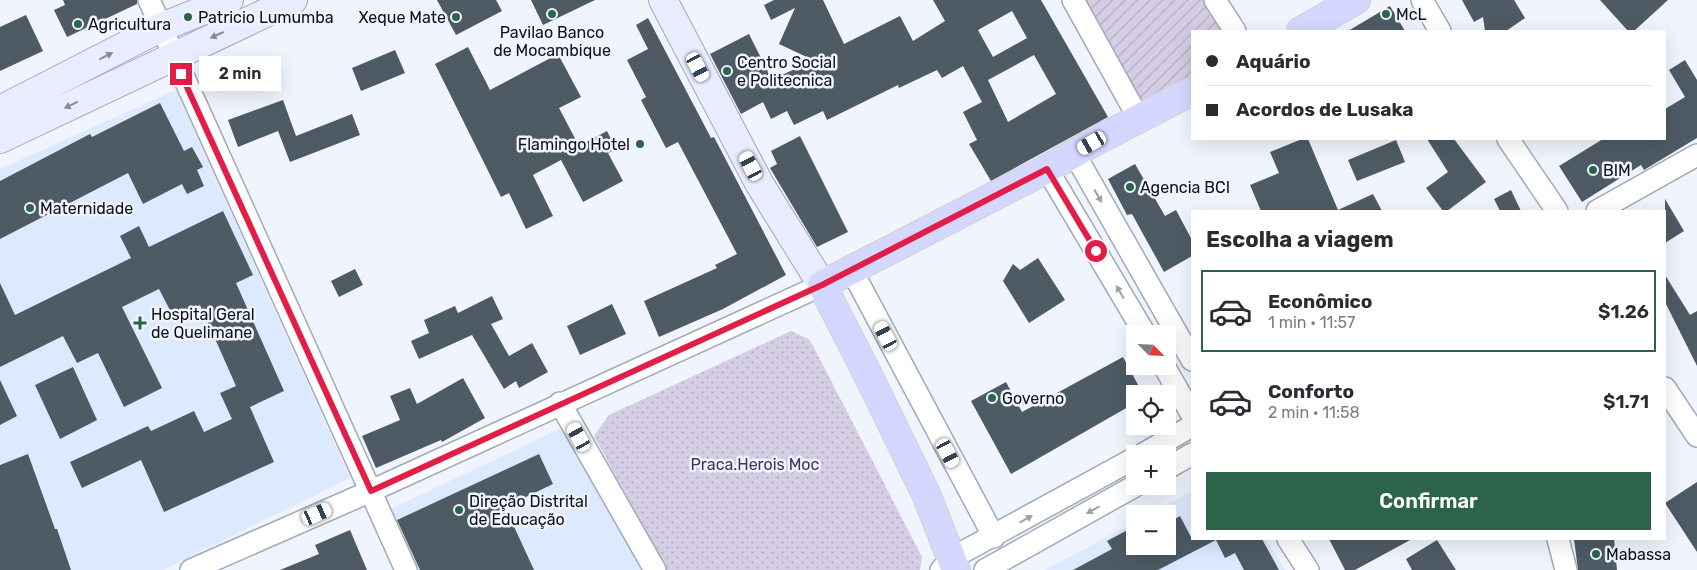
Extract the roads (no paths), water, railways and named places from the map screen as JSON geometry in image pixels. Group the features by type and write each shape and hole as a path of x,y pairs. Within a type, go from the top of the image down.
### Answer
{"main road":[{"path":"1303,30 1356,0"},
{"path":"950,566 926,494 868,373 822,285 1047,169 1191,92"}],"street":[{"path":"149,0 162,27 172,56 406,570"},
{"path":"0,110 162,27 229,0"},
{"path":"0,140 172,56 293,0"},
{"path":"191,570 371,491 560,403 822,285 759,183 663,0"},
{"path":"1073,0 1139,119"},
{"path":"1215,0 1235,30"},
{"path":"1422,0 1439,30"},
{"path":"1509,140 1556,210"},
{"path":"1074,154 1191,358"},
{"path":"1599,210 1697,155"},
{"path":"1047,169 1140,325"},
{"path":"851,269 994,537"},
{"path":"1169,375 1191,413"},
{"path":"1666,390 1697,436"},
{"path":"560,403 655,570"},
{"path":"1159,445 1191,427"},
{"path":"1176,463 1191,455"},
{"path":"950,566 994,537 1126,463"},
{"path":"985,570 1126,491"},
{"path":"1289,540 1308,570"},
{"path":"1558,540 1566,570"}],"place":[{"name":"Pavilao Banco de Mocambique","path":"552,14"},
{"name":"McL","path":"1386,14"},
{"name":"Patricio Lumumba","path":"188,17"},
{"name":"Xeque Mate","path":"456,17"},
{"name":"Agricultura","path":"78,24"},
{"name":"Centro Social e Politecnica","path":"727,71"},
{"name":"Flamingo Hotel","path":"640,144"},
{"name":"BIM","path":"1593,170"},
{"name":"Agencia BCI","path":"1130,187"},
{"name":"Maternidade","path":"30,208"},
{"name":"Hospital Geral de Quelimane","path":"140,323"},
{"name":"Governo","path":"992,398"},
{"name":"Direção Distrital de Educação","path":"459,510"},
{"name":"Mabassa","path":"1596,554"}],"park label":[{"name":"Praca.Herois Moc","path":"755,464"}]}
